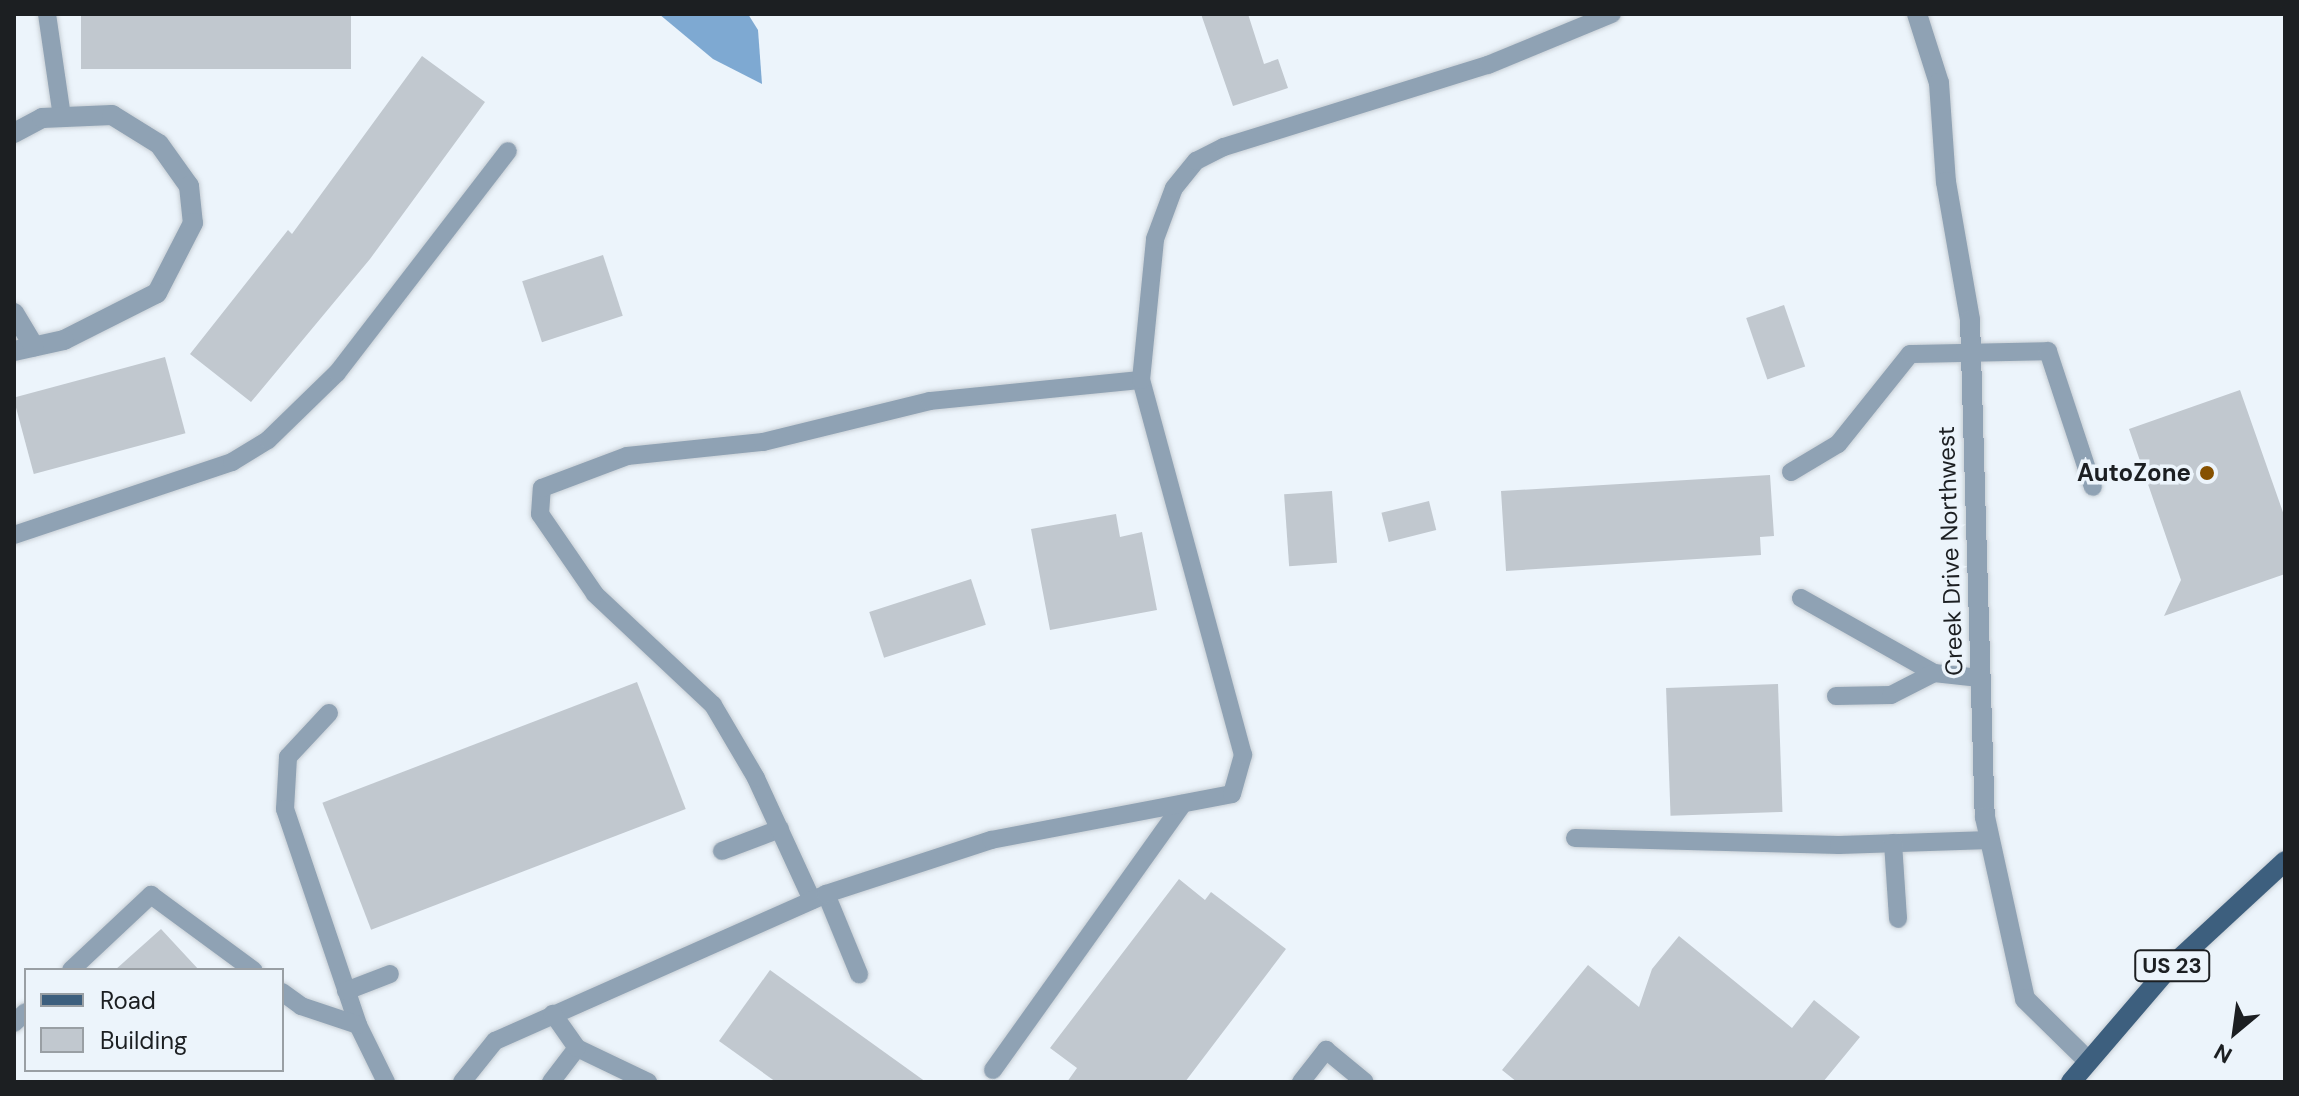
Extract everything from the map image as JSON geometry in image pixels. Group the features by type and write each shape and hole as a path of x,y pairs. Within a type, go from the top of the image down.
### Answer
{"main road":[{"name":"US 23","path":"2071,1082 2166,971 2285,861"}],"street":[{"name":"Creek Drive Northwest","path":"1917,14 1939,83 1970,350 1980,678 1990,840 2025,999 2088,1061"},
{"path":"14,133 42,118 112,115 159,144 189,186 193,223 157,293 107,321 24,349 14,313"}],"lane":[{"path":"47,14 62,117"},
{"path":"462,1082 495,1041 819,897 991,840 1232,794 1243,755 1141,380 1155,239 1174,188 1196,161 1224,147 1488,65 1612,14"},
{"path":"14,535 232,462 268,440 337,373 508,151"},
{"path":"1791,472 1838,444 1910,354 1970,350 2048,351 2093,487"},
{"path":"859,974 713,705 595,594 540,514 542,488 627,456 791,437 930,401 1141,380"},
{"path":"1801,598 1934,673 1980,678"},
{"path":"1836,696 1891,695 1934,673"},
{"path":"329,713 288,757 285,809 358,1025 386,1082"},
{"path":"993,1070 1183,804"},
{"path":"722,851 780,829"},
{"path":"1575,838 1893,843 1990,840"},
{"path":"1893,843 1898,919"},
{"path":"73,968 151,895 250,968"},
{"path":"346,991 390,974"},
{"path":"284,993 301,1006 358,1025"},
{"path":"553,1014 577,1048 648,1082"},
{"path":"551,1082 577,1048"},
{"path":"1301,1082 1326,1050 1365,1082"}],"water":[{"path":"659,14 748,14 758,30 762,84 713,59"}],"building":[{"path":"81,14 351,14 351,69 81,69"},
{"path":"1201,14 1248,14 1264,64 1278,59 1288,88 1233,106"},
{"path":"422,56 485,102 370,259 251,402 190,354 288,230 292,234"},
{"path":"603,255 623,316 542,342 522,281"},
{"path":"1784,305 1805,366 1767,379 1746,318"},
{"path":"165,357 185,433 34,474 14,397"},
{"name":"AutoZone","path":"2240,390 2285,518 2285,574 2164,616 2181,580 2129,429"},
{"path":"1770,475 1774,536 1760,537 1761,555 1506,571 1501,491"},
{"path":"1332,491 1337,563 1289,566 1284,494"},
{"path":"1429,501 1436,530 1389,542 1381,513"},
{"path":"1116,514 1120,537 1142,532 1157,610 1050,630 1031,529"},
{"path":"971,579 986,625 884,658 869,612"},
{"path":"637,682 686,809 371,930 322,803"},
{"path":"1778,684 1782,812 1671,816 1666,688"},
{"path":"1179,879 1205,900 1211,892 1286,949 1185,1082 1067,1082 1077,1068 1050,1048"},
{"path":"161,929 197,968 117,968"},
{"path":"1679,936 1792,1028 1814,1000 1860,1037 1823,1082 1517,1082 1502,1070 1588,965 1639,1007 1652,969"},
{"path":"770,970 926,1082 776,1082 719,1041"}],"place":[{"name":"AutoZone","path":"2207,473"}]}
